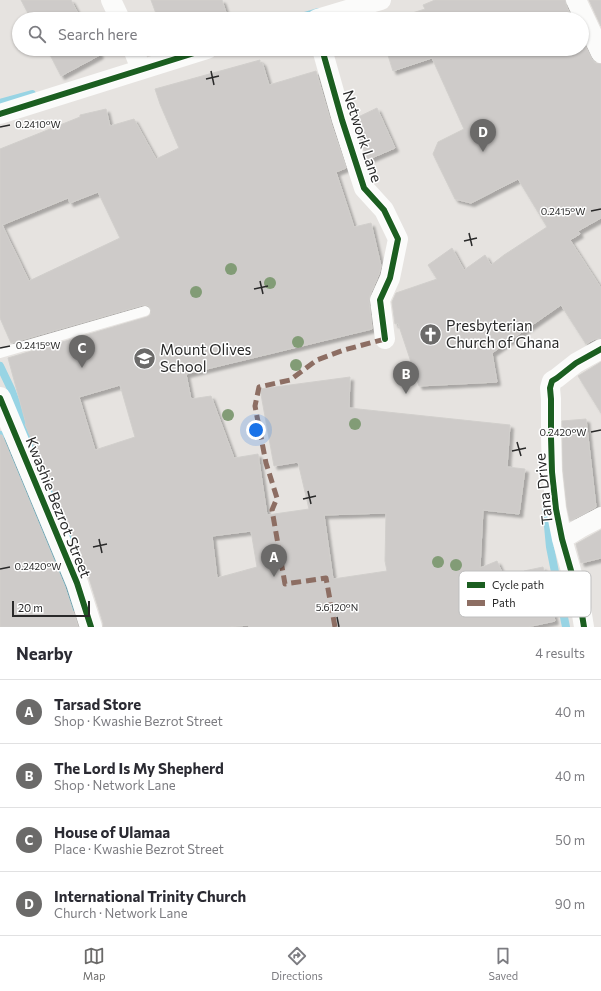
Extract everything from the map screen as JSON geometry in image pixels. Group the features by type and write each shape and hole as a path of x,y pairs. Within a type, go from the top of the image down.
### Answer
{"street":[{"path":"111,0 117,12"},
{"path":"336,12 361,3 381,0"},
{"path":"576,0 582,12"},
{"path":"589,28 601,53"},
{"path":"136,56 141,69"},
{"path":"0,114 184,56"},
{"name":"Network Lane","path":"324,56 342,120 364,188 384,210 398,239 390,278 380,300 385,340"},
{"name":"Tana Drive","path":"571,571 562,539 556,509 552,472 550,388 552,381 576,363 601,349"},
{"name":"Kwashie Bezrot Street","path":"0,398 77,583 91,627"},
{"path":"562,539 601,517"},
{"name":"Tana Drive","path":"582,617 584,627"}],"lane":[{"path":"0,352 145,311"}],"building":[{"path":"21,0 71,0 77,12 27,12"},
{"path":"151,0 222,0 226,12 155,12"},
{"path":"435,0 565,0 569,12 415,12 425,9 423,5"},
{"path":"589,0 601,0 601,26"},
{"path":"589,54 595,63 601,64 601,218 578,231 580,234 570,240 601,288 601,338 595,339 586,344 561,305 492,353 497,382 419,386 398,323 395,324 392,302 396,293 437,279 428,265 452,248 464,270 485,255 491,265 547,227 518,179 471,203 455,199 433,154 438,142 464,129 432,58 393,71 388,56 589,56"},
{"path":"51,56 98,56 61,76"},
{"path":"260,60 260,63 262,62 269,85 316,71 346,168 336,172 354,227 371,223 381,266 369,301 372,329 186,374 191,399 211,396 234,458 258,454 267,515 309,509 298,462 274,466 260,389 350,377 349,408 510,425 507,467 525,469 519,514 483,510 480,568 497,561 502,571 459,571 459,617 554,617 555,621 527,627 249,627 249,625 227,627 103,627 89,578 25,424 8,358 147,317 150,315 151,310 149,306 143,305 11,343 0,318 0,149 80,117 80,115 106,109 110,126 134,119 156,159 179,148 155,89","holes":["98,192 120,238 29,281 2,225 68,198 70,203","120,385 135,437 95,450 79,397","386,513 385,561 387,571 333,579 324,515","251,531 257,567 217,578 212,536"]},
{"path":"377,108 395,148 367,160 354,119"},
{"path":"601,362 601,413 578,376"},
{"path":"586,419 596,507 570,521 563,470 562,421"},
{"path":"0,435 2,435 65,587 78,627 0,627"},
{"path":"601,530 601,558 581,563 576,544"},
{"path":"543,567 544,571 524,571"}],"waterway":[{"path":"0,103 32,94"},
{"path":"0,366 11,389 57,508"},
{"path":"0,435 12,457 74,607"},
{"path":"546,505 550,547 555,571"},
{"path":"62,521 70,535 83,571"},
{"path":"564,617 566,627"}],"marked path":[{"path":"335,627 326,578 285,584 272,510 277,498 266,463 255,406 259,387 290,380 317,360 344,350 385,339"}],"cycle path":[{"path":"0,114 185,56"},
{"path":"324,56 342,120 364,188 384,210 398,239 390,278 380,300 385,339"},
{"path":"571,571 562,539 556,509 552,472 550,388 552,381 576,363 601,349"},
{"path":"0,398 77,583 91,627"},
{"path":"582,617 584,627"}],"place":[{"name":"International Trinity Church","path":"483,152"},
{"name":"Presbyterian Church of Ghana","path":"430,334"},
{"name":"Mount Olives School","path":"145,358"},
{"name":"House of Ulamaa","path":"82,368"},
{"name":"The Lord Is My Shepherd","path":"406,394"},
{"name":"Tarsad Store","path":"274,577"}]}
